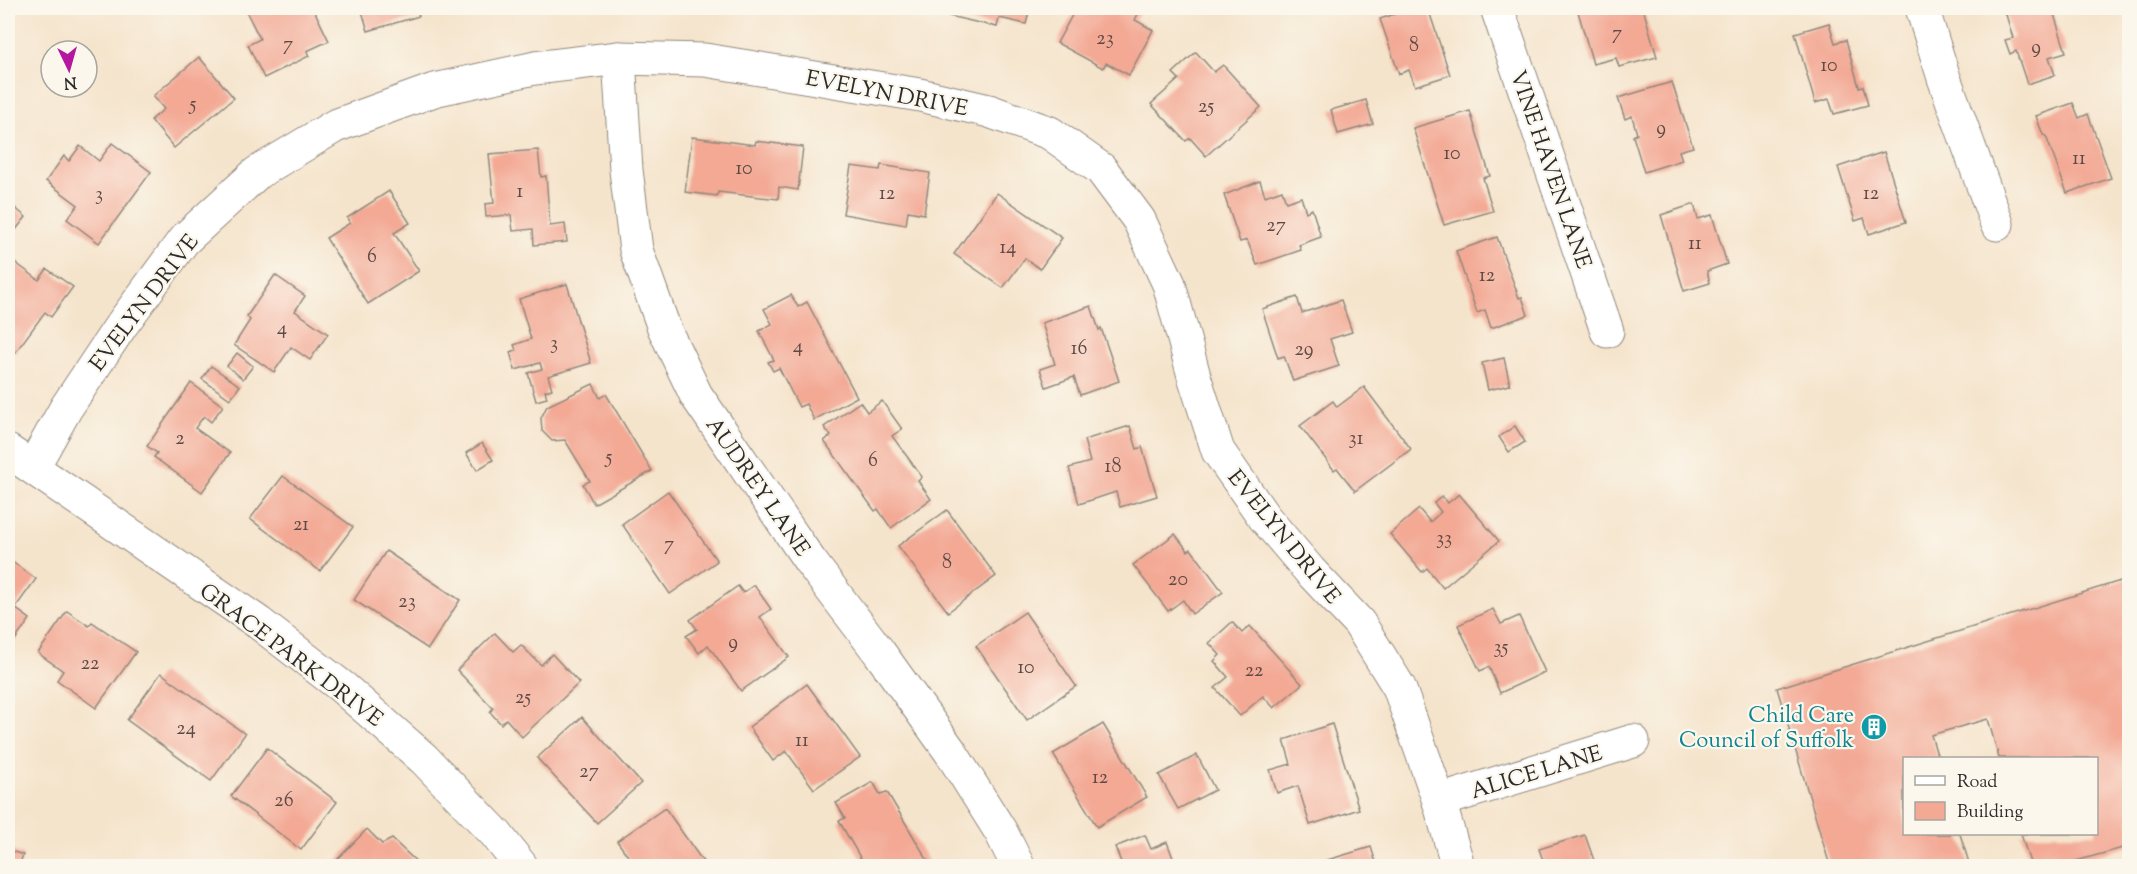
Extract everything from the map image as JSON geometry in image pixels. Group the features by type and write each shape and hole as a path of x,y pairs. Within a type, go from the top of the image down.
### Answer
{"street":[{"name":"VINE HAVEN LANE","path":"1497,8 1607,332"},
{"path":"1922,8 1944,78 1997,224"},
{"name":"EVELYN DRIVE","path":"20,459 66,408 120,327 184,240 257,173 334,126 434,90 535,68 619,58 705,60 920,95 989,111 1050,133 1101,169 1139,220 1169,284 1194,376 1218,451 1264,517 1310,572 1359,623 1399,687 1439,801 1458,867"},
{"name":"AUDREY LANE","path":"619,58 626,170 636,250 664,328 692,386 810,561 950,751 1001,832 1018,867"},
{"name":"GRACE PARK DRIVE","path":"20,459 259,623 342,687 424,759 496,834 521,867"},
{"name":"ALICE LANE","path":"1439,801 1632,741"}],"building":[{"path":"313,8 329,41 307,51 309,56 264,78 248,45 260,39 245,9"},
{"path":"361,8 433,8 418,13 419,16 368,31"},
{"path":"951,8 1030,8 1026,24 999,18 997,27 949,16"},
{"path":"1076,8 1089,14 1092,8 1141,8 1135,20 1153,30 1129,75 1106,63 1103,68 1057,43"},
{"path":"1413,8 1428,8 1450,75 1415,86 1409,70 1399,74 1380,19"},
{"path":"1577,8 1643,8 1657,57 1619,67 1616,58 1593,64"},
{"path":"2004,8 2052,8 2066,52 2049,57 2055,75 2027,84 2016,51 2010,54 2005,40 2013,38"},
{"path":"1829,23 1835,43 1846,40 1859,87 1863,86 1868,105 1834,114 1829,99 1815,103 1795,33"},
{"path":"1196,52 1214,72 1223,65 1261,107 1206,156 1190,138 1186,141 1151,104 1179,79 1173,73"},
{"path":"199,57 234,98 174,148 151,120 164,109 153,96"},
{"path":"1672,82 1693,147 1679,151 1682,160 1644,172 1633,136 1637,134 1632,116 1625,119 1618,98"},
{"path":"1366,100 1373,124 1338,134 1331,110"},
{"path":"2073,103 2079,118 2088,114 2111,178 2067,193 2046,136 2043,135 2036,116"},
{"path":"1470,111 1490,176 1483,178 1493,211 1444,225 1413,128"},
{"path":"692,137 755,145 756,141 803,147 798,190 779,187 778,199 718,192 717,196 685,192"},
{"path":"112,143 151,172 99,243 67,219 78,205 46,181 64,156 69,161 80,146 99,161"},
{"path":"538,150 541,177 546,176 550,226 565,224 567,242 534,245 533,229 513,231 511,215 486,217 485,204 494,203 489,154"},
{"path":"1884,152 1906,222 1869,234 1864,218 1855,221 1838,167"},
{"path":"881,165 930,173 924,214 908,211 906,225 843,214 851,166 880,170"},
{"path":"1260,181 1265,196 1282,190 1286,202 1301,197 1306,212 1312,209 1321,237 1299,245 1301,250 1257,265 1247,240 1240,242 1224,195"},
{"path":"389,191 410,223 394,233 419,271 368,304 326,238 350,223 347,218"},
{"path":"997,193 1062,238 1040,269 1025,258 1003,288 954,254"},
{"path":"8,202 26,217 14,232 8,227"},
{"path":"1694,204 1698,219 1712,215 1727,264 1707,271 1710,283 1684,291 1661,215"},
{"path":"1497,237 1519,298 1522,297 1528,315 1491,328 1485,310 1477,313 1456,251"},
{"path":"9,258 39,280 47,269 73,287 51,317 45,312 15,353 8,347"},
{"path":"275,275 305,296 295,311 328,334 310,360 291,347 274,372 234,345 250,320 247,316"},
{"path":"567,284 591,363 548,376 552,389 545,391 547,398 536,401 528,373 542,369 540,363 515,370 510,352 516,350 514,345 531,339 519,299"},
{"path":"791,295 798,307 807,302 857,397 814,420 806,404 799,407 779,368 773,371 768,362 774,360 759,331 772,324 764,309"},
{"path":"1297,297 1302,313 1341,300 1352,332 1330,339 1339,366 1293,381 1284,356 1278,358 1262,309"},
{"path":"1091,306 1119,381 1080,395 1074,377 1046,387 1040,369 1055,364 1042,323"},
{"path":"237,353 253,366 243,379 227,366"},
{"path":"1504,358 1510,385 1488,390 1482,363"},
{"path":"211,366 240,386 230,399 202,379"},
{"path":"191,383 223,406 211,422 204,416 195,428 230,453 202,492 154,457 157,453 147,446"},
{"path":"593,384 600,398 606,394 652,471 594,504 583,484 590,481 565,440 552,441 542,431 541,418 547,406"},
{"path":"1364,387 1411,449 1355,491 1337,468 1334,470 1300,426 1333,401 1337,407"},
{"path":"882,401 902,429 892,436 922,477 918,481 931,499 891,528 878,509 875,511 824,441 831,436 824,427 860,402 867,412"},
{"path":"1130,426 1137,449 1142,447 1157,496 1120,507 1116,492 1079,504 1069,468 1090,462 1084,440"},
{"path":"1515,426 1525,442 1509,452 1499,437"},
{"path":"482,443 493,460 477,470 466,453"},
{"path":"283,476 353,527 320,571 250,519"},
{"path":"668,491 717,561 670,594 622,524"},
{"path":"1459,494 1499,541 1443,588 1427,568 1422,572 1390,534 1419,509 1430,522 1441,512 1434,503 1442,496 1448,503"},
{"path":"947,510 996,576 948,612 898,546"},
{"path":"1175,534 1188,551 1191,549 1223,592 1192,614 1183,600 1168,611 1133,565"},
{"path":"386,551 460,600 428,649 354,600"},
{"path":"8,559 36,579 15,608 30,619 10,647 8,645"},
{"name":"Child Care Council of Suffolk","path":"2130,578 2130,846 2058,866 2031,866 2021,835 2098,835 2098,757 1999,757 1988,719 1931,735 1938,757 1903,757 1903,835 1960,835 1970,866 1830,866 1777,688"},
{"path":"754,585 771,609 760,617 789,657 741,691 708,645 699,653 686,636 697,629 690,620 738,586 743,593"},
{"path":"1493,609 1501,624 1519,616 1545,672 1500,693 1489,667 1480,671 1458,625"},
{"path":"67,611 89,626 92,622 136,652 96,708 57,680 63,671 38,653"},
{"path":"1025,612 1076,686 1027,720 976,646"},
{"path":"1232,622 1242,633 1250,626 1302,684 1274,708 1263,696 1240,716 1215,688 1228,677 1214,661 1220,655 1209,643"},
{"path":"495,633 513,652 521,645 541,665 552,654 579,683 522,737 506,719 501,724 490,712 493,708 457,670"},
{"path":"161,673 245,734 211,781 127,720"},
{"path":"807,684 860,757 814,789 786,751 773,761 749,727"},
{"path":"582,717 641,783 597,823 537,758"},
{"path":"1103,724 1147,797 1097,827 1053,754"},
{"path":"1332,724 1359,809 1310,825 1298,786 1277,793 1270,770 1291,764 1284,740"},
{"path":"267,748 337,802 301,850 231,796"},
{"path":"1197,755 1215,790 1178,809 1159,775"},
{"path":"873,782 880,794 887,792 931,866 865,866 839,821 845,818 836,803"},
{"path":"665,808 706,866 635,866 617,841"},
{"path":"367,829 382,844 392,839 421,866 331,866"},
{"path":"1145,835 1151,849 1167,842 1176,866 1114,865 1121,862 1115,847"},
{"path":"1585,835 1596,866 1545,866 1539,849"},
{"path":"1371,847 1377,866 1307,866"},
{"path":"8,850 23,855 19,866 8,866"}],"place":[{"name":"Child Care Council of Suffolk","path":"1874,727"}]}
